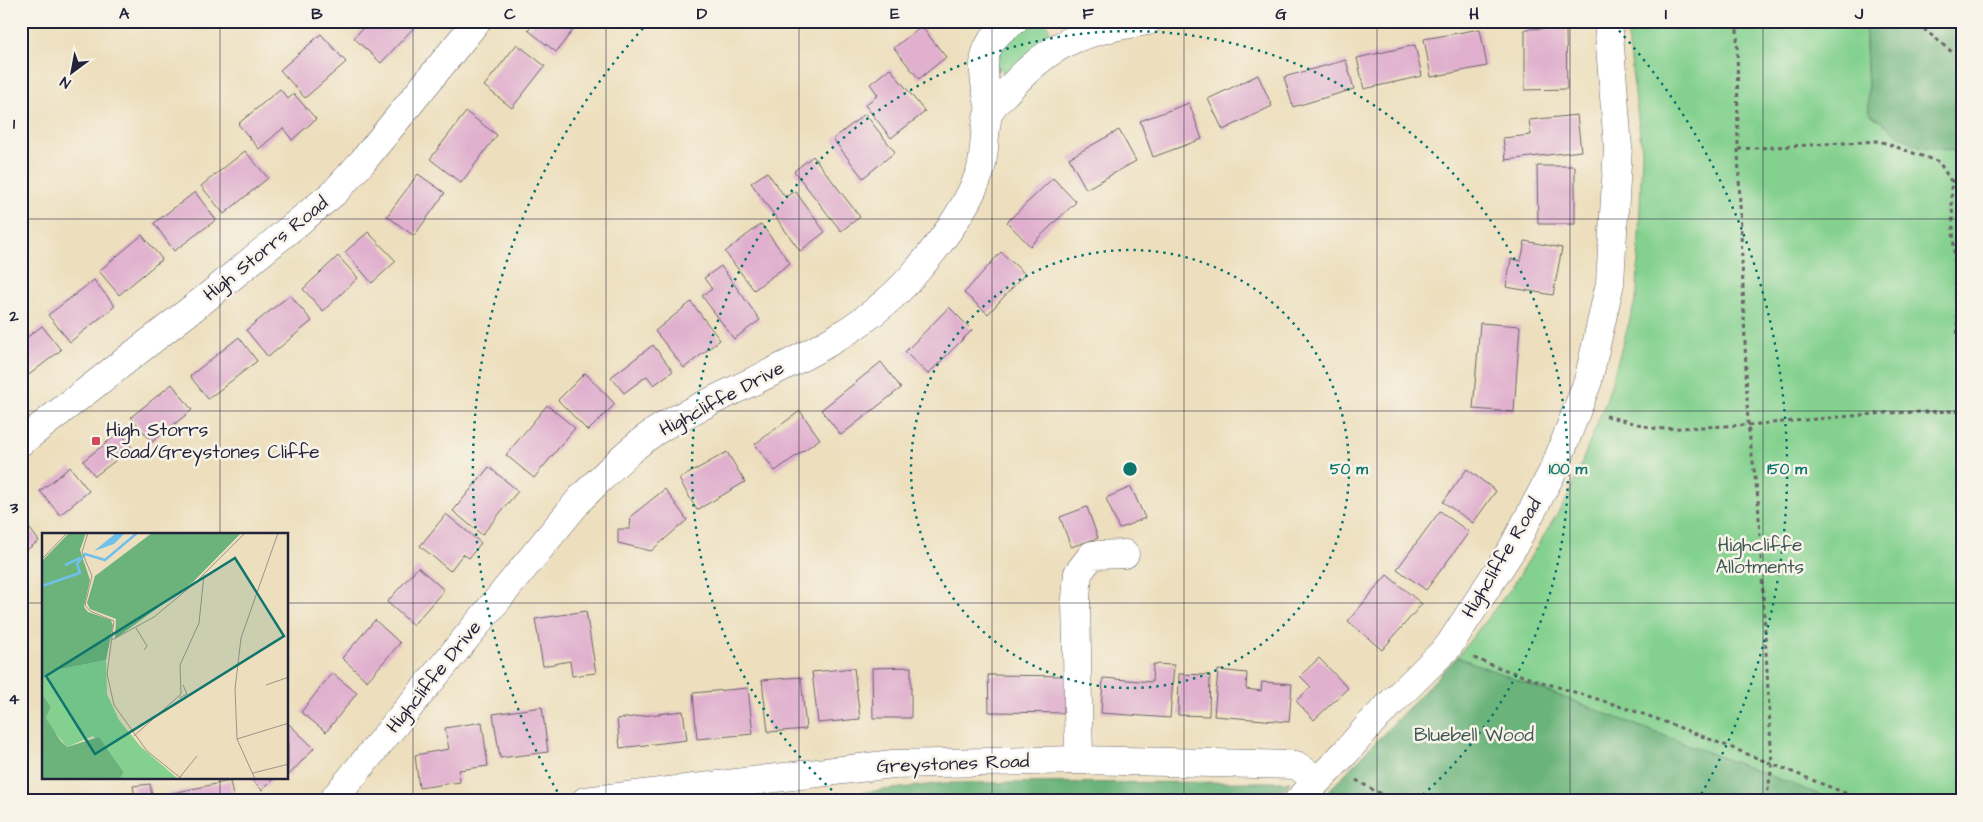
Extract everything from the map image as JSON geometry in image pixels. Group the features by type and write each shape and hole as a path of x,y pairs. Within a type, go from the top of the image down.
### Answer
{"street":[{"name":"High Storrs Road","path":"21,442 206,298 335,192 364,161 477,21"},
{"name":"Highcliffe Drive","path":"332,801 582,498 624,458 663,427 831,342 877,311 920,268 961,209 980,171 990,110 982,73 985,52 1005,27 1014,21"},
{"path":"990,110 1034,65 1052,50 1088,26 1148,21"},
{"name":"Highcliffe Road","path":"1298,801 1371,723 1448,647 1512,549 1555,467 1588,381 1610,283 1618,147 1608,21"},
{"path":"1079,760 1076,598 1078,574 1092,555 1125,554"},
{"name":"Greystones Road","path":"585,801 893,764 1079,760 1296,765 1324,773"}],"path":[{"path":"1737,21 1738,149 1748,425 1758,499 1772,766 1766,801"},
{"path":"1921,21 1925,30 1962,60"},
{"path":"1738,149 1879,141 1939,162 1952,182 1962,435"},
{"path":"1952,182 1962,182"},
{"path":"1577,409 1657,428 1748,425 1886,413 1960,411"},
{"path":"1448,647 1522,677 1653,718 1772,766 1866,801"},
{"path":"1324,773 1401,801"},
{"path":"1949,801 1962,793"}],"green space":[{"path":"1030,21 1046,23 1050,31 1050,38 1006,74 996,66 995,51"},
{"name":"Highcliffe Allotments","path":"1626,21 1865,21 1869,113 1914,145 1962,152 1962,801 1836,801 1457,657 1512,587 1569,495 1607,398 1637,295 1642,151"},
{"path":"1865,21 1962,21 1962,152 1914,145 1869,113"},
{"name":"Bluebell Wood","path":"1457,657 1836,801 1319,801"},
{"path":"1290,782 1274,801 785,801 945,783"}],"building":[{"path":"369,21 414,21 417,24 381,63 354,38"},
{"path":"535,21 580,21 556,52 528,30"},
{"path":"921,26 946,57 919,79 894,48"},
{"path":"1566,28 1567,89 1525,90 1525,29"},
{"path":"1480,29 1487,66 1431,77 1424,39"},
{"path":"321,34 346,62 305,98 280,70"},
{"path":"517,44 545,66 512,108 484,86"},
{"path":"1415,45 1422,76 1364,89 1357,58"},
{"path":"1346,60 1354,89 1293,107 1284,77"},
{"path":"890,68 925,112 891,138 865,105 878,95 870,84"},
{"path":"1258,75 1272,106 1223,130 1208,99"},
{"path":"280,89 288,99 294,94 316,119 292,140 283,128 259,149 238,124"},
{"path":"1189,103 1202,139 1153,157 1140,121"},
{"path":"466,112 497,135 461,183 430,159"},
{"path":"865,114 895,152 863,178 833,139"},
{"path":"1577,115 1581,151 1506,160 1503,138 1531,135 1529,120"},
{"path":"1119,130 1136,161 1086,189 1069,158"},
{"path":"245,151 268,178 224,214 201,186"},
{"path":"813,156 860,217 841,231 794,171"},
{"path":"1537,166 1575,166 1575,224 1538,224"},
{"path":"767,172 785,197 795,191 825,232 800,251 751,183"},
{"path":"418,174 445,193 414,236 387,216"},
{"path":"1053,178 1076,202 1030,246 1007,222"},
{"path":"195,192 216,220 174,251 154,223"},
{"path":"761,224 790,263 754,290 725,252"},
{"path":"368,232 396,261 372,283 345,252"},
{"path":"142,235 162,259 119,295 99,271"},
{"path":"1525,241 1562,248 1553,295 1506,287 1511,259 1521,261"},
{"path":"1001,252 1025,274 988,314 964,293"},
{"path":"338,256 358,278 323,311 303,289"},
{"path":"721,266 760,320 734,339 702,296 712,289 704,278"},
{"path":"94,280 115,306 70,342 48,315"},
{"path":"290,295 312,321 268,357 246,330"},
{"path":"691,302 720,340 684,368 655,331"},
{"path":"949,307 972,330 928,374 905,352"},
{"path":"1480,323 1520,326 1514,412 1473,409"},
{"path":"42,326 61,350 21,381 21,342"},
{"path":"239,337 257,361 208,399 190,376"},
{"path":"653,345 673,371 654,385 647,376 624,393 611,377"},
{"path":"881,362 901,388 841,435 821,410"},
{"path":"585,373 615,404 588,431 558,400"},
{"path":"172,384 192,410 152,442 131,417"},
{"path":"547,405 575,428 534,478 506,455"},
{"path":"800,411 820,439 775,471 755,444"},
{"path":"120,432 132,448 95,476 83,461"},
{"path":"727,452 745,482 697,510 679,479"},
{"path":"70,467 89,491 60,515 40,491"},
{"path":"489,467 518,491 482,535 453,511"},
{"path":"1467,469 1496,491 1473,523 1443,502"},
{"path":"1131,487 1145,518 1119,529 1106,498"},
{"path":"665,489 687,520 651,551 618,543 618,529 630,529 631,516"},
{"path":"1087,507 1098,538 1071,547 1060,517"},
{"path":"1440,511 1469,532 1426,590 1397,569"},
{"path":"446,514 481,543 469,558 463,554 450,571 420,546"},
{"path":"21,517 39,541 21,554"},
{"path":"418,567 444,590 413,625 387,602"},
{"path":"1387,575 1422,604 1382,650 1348,621"},
{"path":"586,611 596,673 572,676 570,661 543,666 535,619"},
{"path":"375,620 400,643 367,681 342,658"},
{"path":"1319,658 1348,688 1314,720 1296,701 1311,687 1300,676"},
{"path":"1153,664 1174,665 1170,718 1101,713 1103,678 1152,682"},
{"path":"911,667 911,718 873,718 872,668"},
{"path":"854,668 860,719 818,723 812,672"},
{"path":"1218,670 1247,673 1246,689 1261,691 1262,682 1292,684 1289,722 1214,716"},
{"path":"332,673 357,693 326,732 301,712"},
{"path":"1179,674 1210,675 1209,716 1178,715"},
{"path":"988,675 1074,676 1074,713 989,712"},
{"path":"801,677 806,729 768,732 762,680"},
{"path":"748,688 753,734 697,739 693,693"},
{"path":"542,707 548,752 500,758 493,714"},
{"path":"683,711 687,740 620,748 617,719"},
{"path":"482,722 488,766 459,770 460,782 419,788 415,755 449,749 445,728"},
{"path":"289,724 314,748 289,775"},
{"path":"252,780 272,780 262,790"},
{"path":"230,781 234,801 169,801 168,794"},
{"path":"150,784 153,801 136,801 133,786"},
{"path":"76,795 77,801 49,801 49,798"}],"place":[{"name":"High Storrs Road/Greystones Cliffe","path":"96,441"}]}
